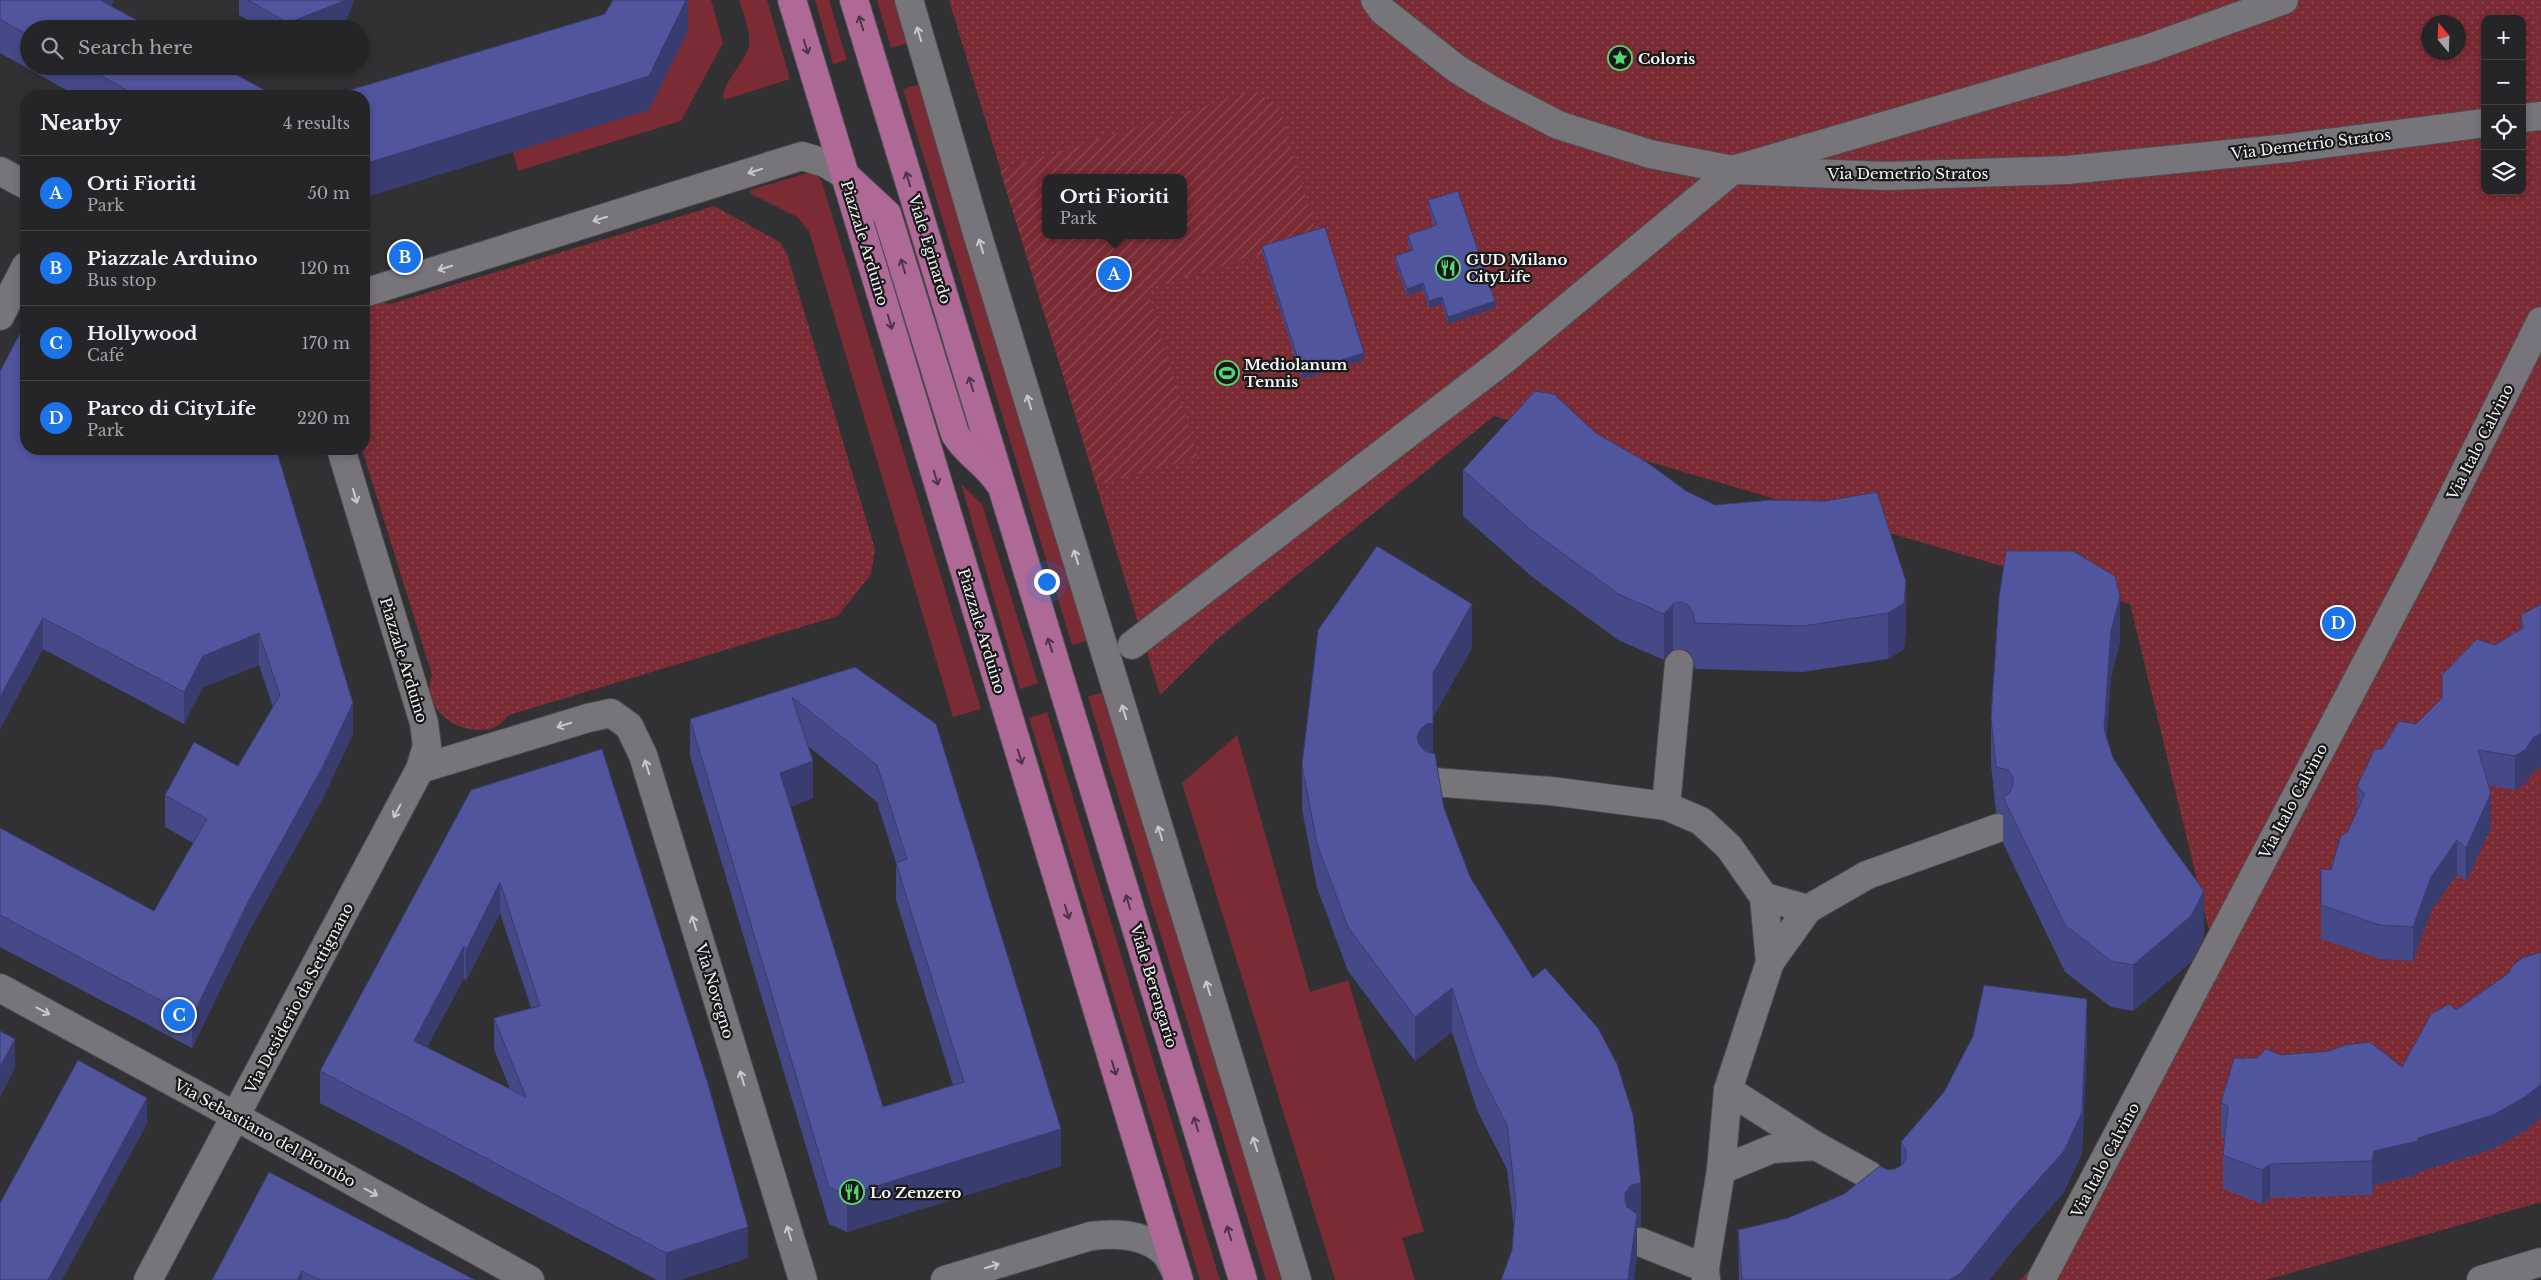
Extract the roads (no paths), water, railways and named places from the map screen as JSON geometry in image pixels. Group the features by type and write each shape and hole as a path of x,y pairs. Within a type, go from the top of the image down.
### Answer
{"main road":[{"path":"792,0 845,175 887,214 955,434 969,453 995,477 1005,498"},
{"name":"Viale Eginardo","path":"854,0 1005,498"},
{"name":"Piazzale Arduino","path":"845,175 1178,1277"},
{"name":"Viale Berengario","path":"1005,498 1243,1280"}],"street":[{"path":"909,0 980,242 1297,1280"},
{"name":"Via Demetrio Stratos","path":"1375,0 1383,11 1457,69 1492,91 1558,126 1650,154 1734,170 1886,176 2067,170 2289,148 2481,124"},
{"path":"1132,645 1504,360 1734,170 2147,49 2284,0"},
{"path":"2526,118 2541,116"},
{"name":"Piazzale Arduino","path":"370,292 802,156 826,163 845,175"},
{"path":"0,171 20,183"},
{"path":"0,316 20,278"},
{"name":"Via Italo Calvino","path":"2041,1280 2418,565 2541,321"},
{"name":"Piazzale Arduino","path":"343,455 424,723 427,746 420,768"},
{"path":"1666,806 1679,664"},
{"name":"Via Novegno","path":"420,768 588,718 611,713 629,726 643,755 804,1280"},
{"name":"Via Desiderio da Settignano","path":"148,1280 237,1116 420,768"},
{"path":"1432,782 1620,798 1666,806 1701,821 1722,840 1764,897 1770,962"},
{"path":"1640,1242 1706,1274 1721,1170 1728,1090 1770,962 1808,909 1867,875 1998,828"},
{"path":"1764,897 1808,909"},
{"name":"Via Sebastiano del Piombo","path":"0,988 237,1116 530,1280"},
{"path":"1728,1090 1816,1146 1869,1175 1891,1196"},
{"path":"1721,1170 1772,1149 1816,1146"},
{"path":"945,1280 1090,1236 1104,1234 1143,1238 1164,1251 1178,1277"},
{"path":"2481,1280 2541,1262"}],"place":[{"name":"Coloris","path":"1620,58"},
{"name":"Piazzale Arduino","path":"405,257"},
{"name":"GUD Milano CityLife","path":"1448,268"},
{"name":"Orti Fioriti","path":"1114,274"},
{"name":"Mediolanum Tennis","path":"1227,373"},
{"name":"Parco di CityLife","path":"2338,623"},
{"name":"Hollywood","path":"179,1015"},
{"name":"Lo Zenzero","path":"852,1192"}]}
